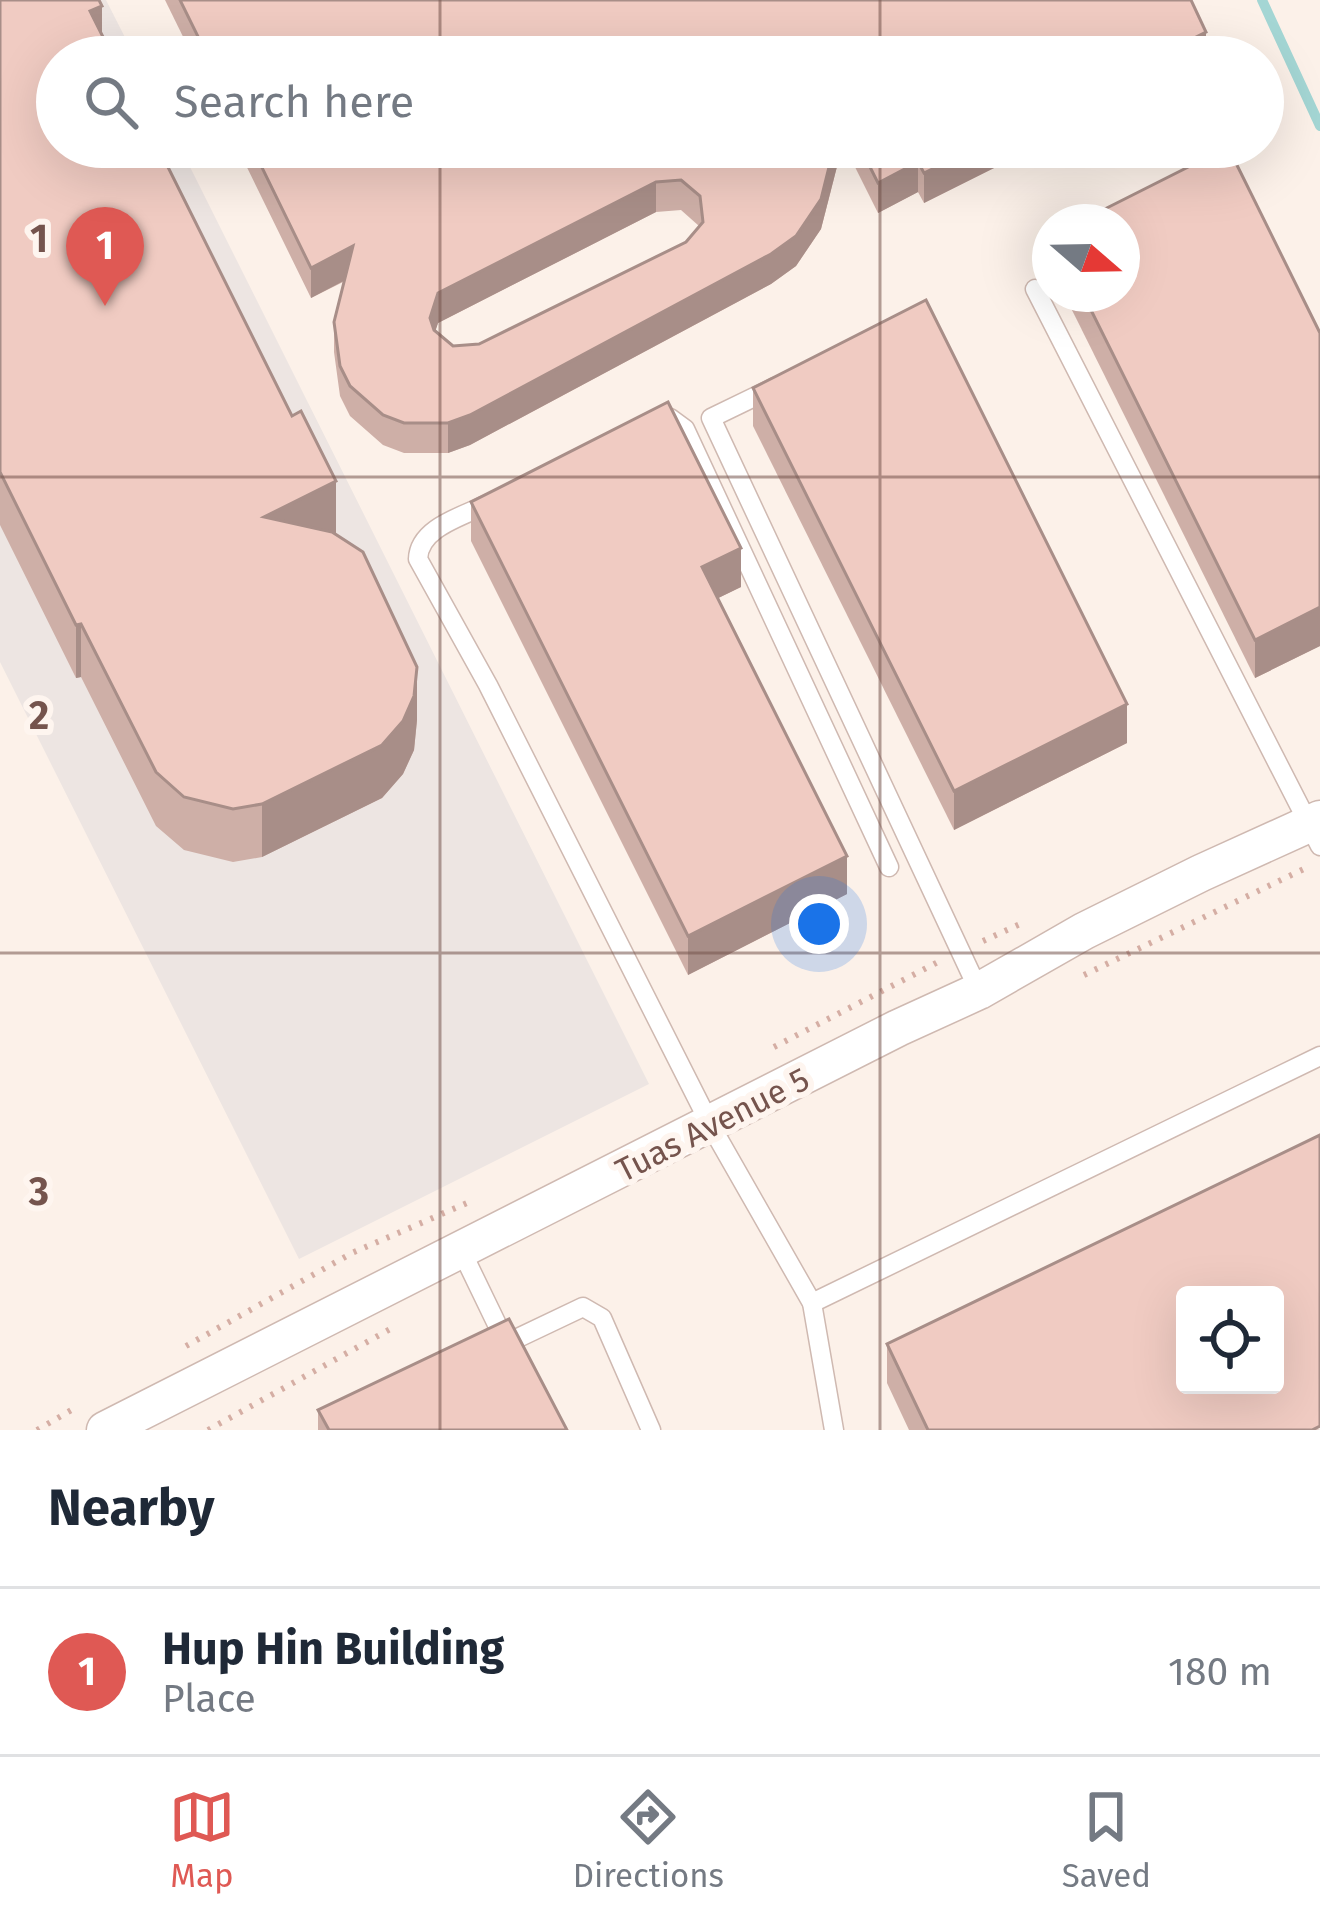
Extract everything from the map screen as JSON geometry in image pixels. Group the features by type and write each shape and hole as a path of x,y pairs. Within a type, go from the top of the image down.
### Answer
{"street":[{"name":"Tuas Avenue 5","path":"90,1419 461,1252 898,1028 979,992 1104,921 1316,830"}],"lane":[{"path":"1047,312 1316,830"},
{"path":"790,380 711,418 979,992"},
{"path":"638,429 670,418 685,429 889,867"},
{"path":"511,493 426,535 417,550 418,559 488,686 711,1126 812,1303 834,1430"},
{"path":"812,1303 1320,1056"},
{"path":"461,1252 506,1343"},
{"path":"487,1352 583,1307 595,1311 651,1430"}],"path":[{"path":"174,1352 352,1253 476,1199"},
{"path":"208,1430 393,1327"},
{"path":"37,1430 90,1419"}],"shaded area":[{"path":"0,0 106,0 124,36 36,36 36,168 191,168 649,1084 299,1259 0,662"}],"building":[{"path":"0,0 99,0 102,6 90,11 102,36 36,36 36,168 168,168 292,416 301,411 336,481 264,517 332,532 363,552 417,667 414,696 403,721 382,745 262,804 233,809 184,797 156,772 0,472"},
{"path":"180,0 1191,0 1206,32 1198,36 198,36"},
{"path":"262,168 829,168 821,199 796,236 771,254 448,423 404,423 383,415 350,386 340,366 334,322 353,246 311,268","holes":["681,180 700,196 703,222 686,242 479,344 453,346 434,330 430,318 438,293 656,182"]},
{"path":"870,168 907,168 878,183"},
{"path":"1186,168 1238,168 1320,333 1320,607 1255,640 1092,312 1140,312 1140,204 1115,204"},
{"path":"926,300 1127,704 954,791 753,388"},
{"path":"668,402 741,548 702,567 847,856 688,936 471,502"},
{"path":"1320,1135 1320,1426 1312,1430 928,1430 887,1344"},
{"path":"509,1319 567,1430 329,1430 318,1410"}],"waterway":[{"path":"1262,0 1279,36"},
{"path":"1284,48 1320,126"}],"place":[{"name":"Hup Hin Building","path":"105,306"}]}
